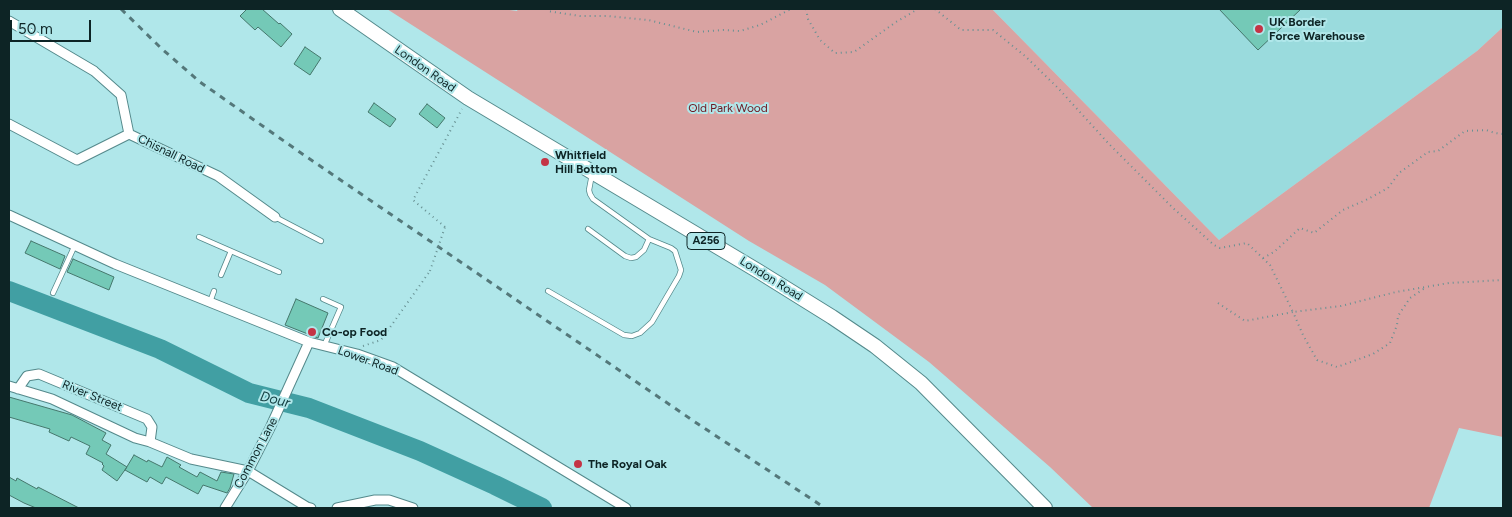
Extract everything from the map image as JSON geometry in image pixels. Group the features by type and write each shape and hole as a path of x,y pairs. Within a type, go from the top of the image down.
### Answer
{"main road":[{"name":"London Road","path":"340,9 468,98 758,271 875,346 921,383 1045,508"}],"street":[{"path":"9,21 94,71 121,95 128,134"},
{"name":"Chisnall Road","path":"9,124 77,160 128,134 218,176 275,217"},
{"name":"Lower Road","path":"9,215 115,264 309,342 357,354 392,367 626,508"},
{"name":"Common Lane","path":"225,508 248,471 270,428 309,342"},
{"name":"River Street","path":"18,389 27,376 39,374 147,419 152,427 150,442"},
{"name":"River Street","path":"9,386 52,399 135,438 150,442 191,459 248,471 311,508"},
{"path":"337,508 375,500 389,500 413,508"}],"lane":[{"path":"548,291 624,335 632,336 640,333 652,322 681,270 675,251 649,238 594,199 589,190 592,173"},
{"path":"275,217 321,241"},
{"path":"588,229 625,256 632,258 644,250 649,238"},
{"path":"199,237 279,272"},
{"path":"53,292 74,245"},
{"path":"221,275 231,251"},
{"path":"210,302 214,291"},
{"path":"323,298 341,307 324,346"}],"path":[{"path":"547,9 547,11 580,16 608,16 648,20 698,32 740,31 760,25 791,9"},
{"path":"806,9 808,19 820,40 835,53 854,52 918,9"},
{"path":"935,9 961,30 993,30 1026,56 1109,144 1214,245 1220,248 1246,243 1263,258 1270,265 1317,360 1336,368 1373,354 1390,343 1397,325 1398,316 1410,298 1426,287"},
{"path":"357,354 363,346 381,340 430,271 445,227 413,200 468,98"},
{"path":"1263,258 1274,252 1300,228 1314,233 1343,210 1388,188 1399,173 1428,152 1438,150 1465,131 1486,130 1503,134"},
{"path":"1218,302 1245,321 1293,312 1342,306 1396,292 1426,287 1503,280"}],"shaded area":[{"path":"992,9 1503,9 1503,27 1477,51 1219,240"}],"green space":[{"name":"Old Park Wood","path":"387,9 503,9 517,11 518,9 992,9 1219,240 1477,51 1503,27 1503,437 1459,428 1429,508 1093,508 1050,467 929,362 825,285 749,241"}],"building":[{"path":"247,9 262,9 292,34 281,47 258,27 255,30 240,16"},
{"name":"UK Border Force Warehouse","path":"1219,9 1301,9 1258,50"},
{"path":"305,47 321,58 310,75 294,64"},
{"path":"374,103 396,119 390,127 368,112"},
{"path":"427,104 445,118 437,128 419,114"},
{"path":"31,241 65,256 60,269 25,253"},
{"path":"73,259 114,277 109,290 67,272"},
{"path":"296,299 328,313 318,338 285,325"},
{"path":"9,397 72,415 106,433 102,440 111,445 106,454 127,467 117,481 102,470 103,463 86,454 90,446 71,437 69,441 49,432 50,429 9,417"},
{"path":"134,455 162,467 167,457 181,465 179,467 197,477 200,472 217,481 221,472 234,474 227,493 203,485 198,494 166,477 162,484 150,477 147,482 125,470"},
{"path":"9,477 16,481 17,478 37,489 38,487 79,508 36,508 24,503 9,495"}],"waterway":[{"name":"Dour","path":"9,291 160,349 249,393 309,408 420,451 542,508"}],"railway":[{"path":"121,9 162,49 200,82 698,424 825,508"}],"place":[{"name":"UK Border Force Warehouse","path":"1259,29"},
{"name":"Whitfield Hill Bottom","path":"545,162"},
{"name":"Co-op Food","path":"312,332"},
{"name":"The Royal Oak","path":"578,464"}]}
